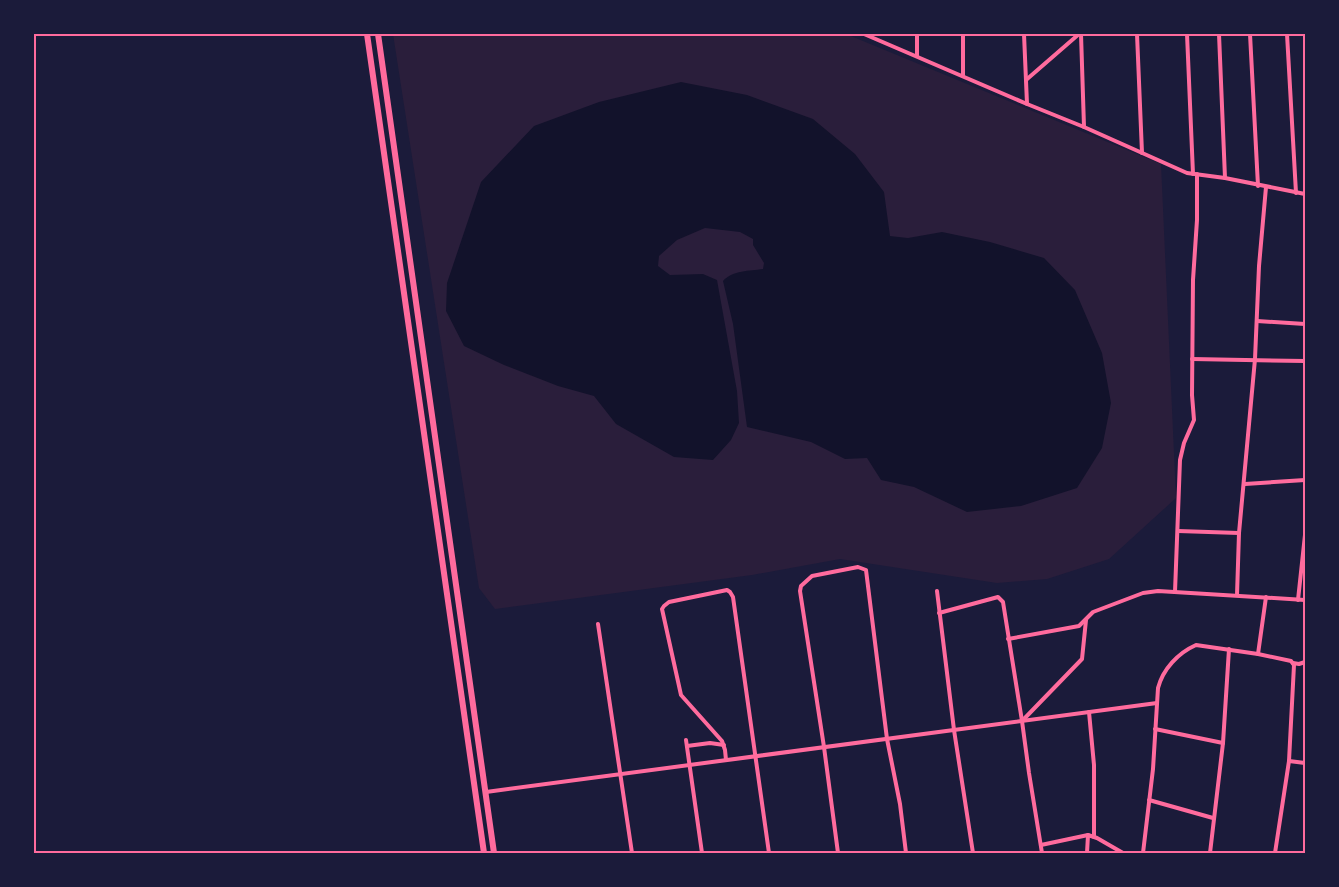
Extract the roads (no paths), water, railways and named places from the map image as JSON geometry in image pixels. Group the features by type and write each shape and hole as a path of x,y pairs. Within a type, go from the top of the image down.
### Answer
{"highway":[{"path":"367,34 484,853"},
{"path":"378,34 494,853"},
{"path":"465,720 475,718"}],"street":[{"path":"864,34 871,35 1182,171 1305,194"},
{"path":"917,34 917,56"},
{"path":"963,34 963,76"},
{"path":"1024,34 1027,104"},
{"path":"1026,80 1080,34"},
{"path":"1080,34 1084,127"},
{"path":"1137,34 1142,153"},
{"path":"1175,592 1180,460 1184,443 1194,420 1192,280 1198,197 1187,34"},
{"path":"1218,34 1225,178"},
{"path":"1250,34 1258,186"},
{"path":"1287,34 1296,193"},
{"path":"1237,595 1239,533 1255,360 1259,266 1266,188"},
{"path":"1257,321 1305,324"},
{"path":"1192,359 1305,362"},
{"path":"1245,484 1305,480"},
{"path":"1178,531 1239,533"},
{"path":"1298,600 1305,535"},
{"path":"838,853 800,591 801,586 812,576 858,567 866,570 887,739 900,804 906,853"},
{"path":"726,760 724,745 681,694 662,610 669,602 727,590 733,597 769,853"},
{"path":"936,591 954,730 973,853"},
{"path":"1008,638 1079,626 1093,612 1143,593 1158,591 1305,600"},
{"path":"939,613 998,597 1003,602 1042,853"},
{"path":"1258,654 1266,597"},
{"path":"1022,720 1082,660 1086,620"},
{"path":"598,624 632,853"},
{"path":"1143,853 1158,688 1165,669 1189,648 1196,645 1258,654 1299,664 1305,662"},
{"path":"1210,853 1223,743 1229,649"},
{"path":"1275,853 1289,761 1293,663"},
{"path":"486,792 1157,702"},
{"path":"1089,712 1094,765 1094,837"},
{"path":"1155,729 1223,743"},
{"path":"686,740 702,853"},
{"path":"687,746 710,743 724,745"},
{"path":"1289,761 1305,764"},
{"path":"1149,800 1213,818"},
{"path":"1041,845 1088,835 1124,853"},
{"path":"1087,853 1088,835"}]}
